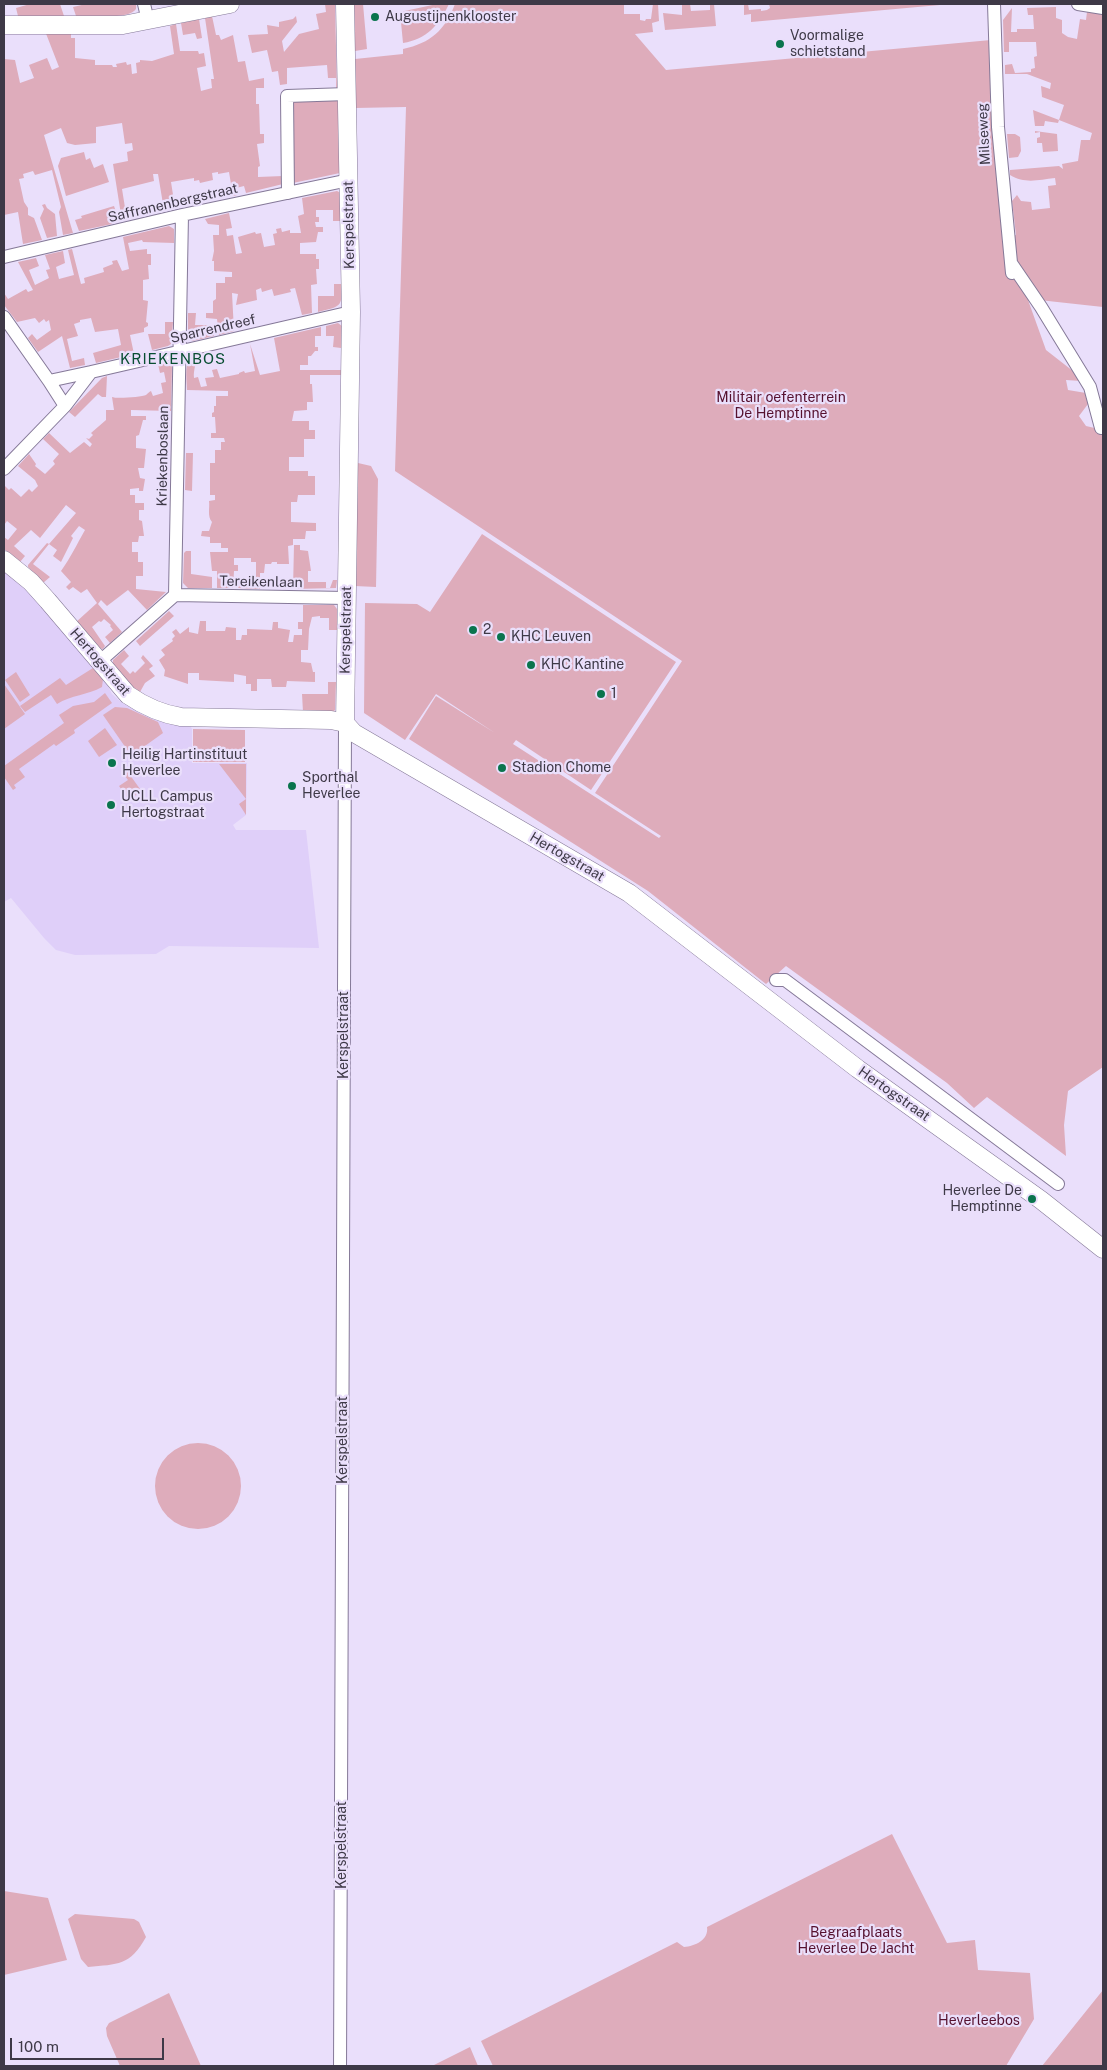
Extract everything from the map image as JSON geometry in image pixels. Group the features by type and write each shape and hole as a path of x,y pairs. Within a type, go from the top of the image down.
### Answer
{"street":[{"path":"144,4 148,21"},
{"path":"4,25 106,25 148,21 230,4"},
{"name":"Kerspelstraat","path":"340,2066 344,723 350,312 349,180 344,4"},
{"name":"Milseweg","path":"994,4 998,127 1011,267 1041,307 1090,387 1102,428"},
{"path":"1078,4 1103,8"},
{"path":"288,193 287,96 347,94"},
{"name":"Saffranenbergstraat","path":"4,257 182,215 349,180"},
{"name":"Kriekenboslaan","path":"176,595 182,215"},
{"name":"Sparrendreef","path":"49,381 350,312"},
{"path":"4,318 65,406"},
{"path":"4,468 65,406 92,372"},
{"name":"Hertogstraat","path":"4,560 42,594 128,695 161,712 177,716 331,720 344,723 354,733 629,893 858,1070 1041,1200 1103,1249"},
{"path":"99,662 176,595"},
{"name":"Tereikenlaan","path":"176,595 346,598"},
{"path":"776,980 785,980 1058,1184"}],"shaded area":[{"name":"Heilig Hartinstituut Heverlee","path":"4,571 33,596 104,679 112,694 122,703 143,713 189,723 192,729 192,763 247,763 246,815 233,825 236,830 306,830 319,948 169,946 156,954 75,955 56,950 11,898 4,902"}],"green space":[{"path":"30,4 60,4 64,16 18,16 16,8"},
{"path":"86,4 136,4 136,8 130,14 123,15 76,16 73,7"},
{"path":"325,4 335,4 337,89 336,78 328,78 327,65 287,68 287,84 280,85 278,71 272,72 267,50 252,53 248,35 268,34 267,25 279,27 279,22 293,19 296,16 297,22 282,41 284,52 299,34 319,29 316,14 326,12"},
{"path":"354,4 363,4 367,49 355,51"},
{"path":"437,4 449,4 436,25 419,38 403,43 400,12"},
{"name":"Militair oefenterrein De Hemptinne","path":"455,4 624,4 624,14 640,14 640,20 645,21 646,19 651,19 653,4 658,4 659,21 652,23 653,32 635,34 666,70 991,40 1008,236 1016,235 1012,201 1017,195 1021,201 1031,202 1032,210 1050,208 1048,186 1056,185 1055,178 1032,181 1021,180 1010,175 1010,170 1059,166 1063,169 1062,164 1078,161 1081,140 1090,140 1092,133 1059,120 1064,105 1042,97 1041,86 1050,89 1051,83 1027,74 1005,74 1005,65 1012,64 1015,73 1031,72 1031,69 1035,68 1034,57 1037,56 1036,42 1009,42 1009,52 1004,52 1003,20 1012,8 1011,32 1017,32 1017,29 1034,29 1033,15 1028,15 1027,8 1056,7 1056,18 1062,20 1062,33 1077,39 1080,19 1086,20 1087,12 1103,14 1103,307 1028,300 1046,350 1078,375 1081,381 1066,380 1068,390 1086,393 1091,400 1079,416 1086,426 1103,430 1103,1067 1068,1091 1064,1125 1066,1156 987,1097 974,1108 947,1083 786,966 766,984 648,891 409,739 436,696 495,733 436,694 405,740 364,713 365,603 417,604 430,612 482,534 676,662 591,790 516,740 513,744 659,838 661,836 595,793 682,661 395,471 406,107 355,108 355,59 403,54 403,49 422,43 436,34 447,21"},
{"path":"682,4 690,4 691,11 710,10 710,4 714,4 716,26 665,30 663,13 682,15"},
{"path":"744,4 748,4 749,10 761,9 761,11 770,8 769,4 951,4 751,22 751,14 744,15"},
{"path":"212,16 216,35 219,35 221,40 233,35 238,62 245,61 249,81 264,78 264,88 256,88 256,104 259,104 260,134 264,134 264,143 257,144 260,166 258,167 258,177 283,176 283,184 246,193 244,186 236,188 237,195 233,196 229,172 212,173 213,180 200,183 199,180 194,181 194,178 171,182 174,201 163,204 158,174 153,174 154,181 122,189 127,220 122,221 113,164 128,161 127,152 133,150 132,143 125,144 122,123 96,127 96,143 75,145 67,143 61,128 44,135 73,233 63,235 59,212 61,207 52,170 35,175 33,171 23,174 24,178 19,179 24,202 28,208 28,215 34,218 42,240 23,244 18,212 4,215 4,59 15,60 20,83 34,78 29,65 47,58 52,70 59,67 45,31 71,32 71,38 75,38 75,58 95,60 95,65 112,65 113,67 117,67 116,64 126,62 127,65 131,64 132,74 137,73 136,63 140,62 140,60 152,61 174,54 170,26 176,24 180,51 204,53 206,66 197,68 201,91 212,88 211,79 214,79 205,18"},
{"path":"199,19 202,38 197,39 195,33 183,35 181,23"},
{"path":"338,99 340,173 293,183 292,100"},
{"path":"1033,110 1059,120 1058,123 1045,121 1044,126 1035,126"},
{"path":"1035,131 1057,134 1058,151 1043,152 1042,143 1037,143 1040,132 1035,133"},
{"path":"1007,134 1015,134 1020,137 1021,151 1018,157 1009,158"},
{"path":"84,152 86,160 90,158 94,168 103,164 109,182 66,196 58,166 61,158"},
{"path":"337,191 341,193 341,221 333,221 333,210 316,210 316,217 319,217 319,222 315,222 316,227 323,227 323,232 318,232 316,242 300,243 300,254 316,254 316,259 319,259 319,269 316,269 317,284 311,285 312,313 302,315 295,288 290,289 291,292 274,296 272,289 262,292 261,288 256,290 257,300 236,305 238,294 232,293 234,331 219,335 217,319 206,318 206,313 213,313 213,301 216,299 216,283 225,283 225,277 232,277 232,272 214,271 214,261 212,261 214,251 213,235 219,235 219,225 208,224 205,219 229,213 232,228 226,229 227,236 233,235 236,254 242,253 238,237 255,232 256,234 261,233 264,247 275,245 273,234 277,233 276,229 281,228 282,232 290,230 290,233 301,233 298,216 304,214 302,198"},
{"path":"45,204 55,214 57,236 47,238 40,218 44,209 42,205"},
{"path":"114,206 117,215 110,217 112,224 79,231 75,220 82,218 81,216"},
{"path":"169,226 174,229 174,243 143,242 142,240 128,243 130,251 147,249 147,254 151,254 151,265 148,265 149,279 143,280 143,300 148,301 146,322 148,326 144,328 144,332 130,335 134,354 96,363 93,353 121,345 118,329 95,332 91,318 80,320 80,322 74,324 78,336 67,339 72,361 84,358 85,365 70,368 62,336 38,352 28,338 32,334 37,340 51,330 49,320 46,322 44,319 39,323 35,318 17,322 4,305 4,293 8,299 26,289 28,292 33,290 18,262 36,258 39,266 29,270 35,285 49,278 46,270 50,269 45,255 63,251 65,263 56,267 59,279 74,275 68,250 72,249 81,284 85,283 84,278 104,272 103,268 113,264 112,261 117,260 122,271 129,269 123,237"},
{"path":"334,284 342,284 339,305 318,312 318,296 334,296"},
{"path":"188,313 196,313 195,325 212,325 214,336 192,341 188,337"},
{"path":"165,322 173,322 171,344 152,350 148,334 165,334"},
{"path":"338,323 342,326 341,348 333,347 334,336 326,336 326,326"},
{"path":"321,327 321,336 315,336 315,347 318,347 318,351 308,356 308,365 300,365 300,370 341,370 341,375 310,375 313,402 307,402 307,410 294,411 292,421 309,421 309,430 315,430 315,439 304,439 304,457 289,457 289,471 308,471 308,476 315,476 315,495 298,495 297,502 291,502 291,522 316,523 316,531 306,531 305,539 293,539 293,545 288,546 289,564 272,562 271,564 265,564 264,573 260,573 260,589 238,588 238,581 256,580 256,562 251,562 251,558 234,558 234,565 238,565 238,571 234,571 233,588 217,588 217,571 212,571 210,552 228,552 228,548 221,548 221,543 210,543 210,537 201,536 202,531 209,531 212,522 209,515 209,501 215,500 215,495 210,495 210,463 215,463 215,450 221,450 221,442 225,442 224,438 211,438 211,433 216,433 215,417 212,417 212,413 214,412 214,406 216,406 216,396 228,396 228,391 187,390 187,365 191,358 195,356 194,378 198,377 201,387 207,386 205,378 214,377 212,370 217,369 220,378 244,371 245,373 255,371 250,344 260,375 280,371 274,338"},
{"path":"169,362 172,365 171,411 131,410 131,416 146,416 139,435 136,436 136,448 146,449 144,468 138,468 140,478 145,479 143,491 139,491 139,488 130,489 130,495 135,495 135,503 144,503 144,510 139,510 139,520 142,521 144,536 139,536 138,542 132,542 132,552 138,552 138,562 143,562 143,576 136,576 136,589 166,592 147,610 128,590 107,606 101,600 98,604 122,632 110,643 105,637 113,630 111,625 104,619 101,622 99,621 92,627 105,646 103,649 97,648 75,623 97,603 87,589 81,593 73,587 69,590 66,587 71,582 61,571 85,530 79,526 71,536 73,538 61,562 53,556 57,550 49,544 76,513 66,505 40,538 31,530 14,546 25,556 20,562 4,549 4,537 8,540 17,529 7,521 4,525 4,485 9,490 11,488 21,497 29,489 32,492 38,486 35,480 18,466 29,454 36,464 35,466 45,474 55,464 53,461 59,454 43,439 49,433 70,453 84,442 90,447 92,444 86,438 89,439 93,435 91,433 106,420 106,410 114,410 112,397 140,396 146,395 151,391 153,396 163,393 161,383 166,382 164,372 160,373 158,364"},
{"path":"107,376 106,397 98,394 75,417 69,412 102,378"},
{"path":"186,453 193,453 192,491 185,490"},
{"path":"358,463 371,466 378,479 376,587 355,586"},
{"path":"47,543 49,544 33,564 50,577 43,583 28,565"},
{"path":"294,545 300,545 300,550 308,551 311,571 308,571 308,582 326,582 326,588 330,588 333,580 337,580 336,588 293,589"},
{"path":"191,551 191,574 212,577 212,588 188,588 183,583 184,553"},
{"path":"303,605 334,605 337,609 337,630 329,630 329,618 312,617 309,629 308,650 301,650 301,662 311,663 313,672 315,672 315,682 287,681 286,687 272,687 271,679 257,679 257,691 251,691 251,684 246,684 246,676 234,674 234,682 199,680 199,673 188,673 188,684 164,676 165,670 159,660 165,655 161,650 173,641 172,639 175,636 172,632 176,629 180,634 189,627 189,632 198,634 200,621 206,621 206,631 225,631 226,627 236,628 236,640 241,640 242,635 247,635 247,629 272,630 273,622 278,622 278,628 290,630 288,642 293,642 294,635 302,635 302,629 298,629 298,622 303,622"},
{"path":"169,611 174,616 140,646 136,641"},
{"path":"124,650 129,656 121,664 130,674 133,671 135,673 145,663 141,658 143,655 153,666 149,669 155,676 145,683 140,692 135,690 113,666 113,660"},
{"path":"93,668 103,679 102,687 57,704 51,695 25,712 20,706 60,678 66,685"},
{"path":"16,672 30,695 20,702 5,680"},
{"path":"328,682 336,682 335,710 332,713 303,712 302,694 328,694"},
{"path":"4,684 25,714 4,729"},
{"path":"105,693 112,703 74,730 75,733 56,746 54,744 19,769 25,777 14,785 16,788 13,790 4,777 4,766 64,723 59,715 73,706 94,702"},
{"path":"115,707 127,708 158,722 163,733 131,756 130,754 123,759 121,756 128,751 103,715"},
{"path":"105,728 117,745 99,757 88,741"},
{"path":"193,729 245,730 245,762 193,762"},
{"path":"219,764 246,764 246,799"},
{"path":"125,768 140,789 139,793 129,800 119,786 128,780 121,771"},
{"path":"246,799 246,815 239,804"},
{"path":"198,1443 215,1446 229,1455 238,1469 241,1486 238,1503 229,1517 215,1526 198,1529 181,1526 167,1517 158,1503 155,1486 158,1469 167,1455 181,1446"},
{"name":"Begraafplaats Heverlee De Jacht","path":"892,1834 947,1943 975,1940 978,1970 1030,1973 1034,2019 1006,2066 493,2066 481,2041 677,1942 684,1947 697,1944 704,1939 707,1927"},
{"path":"4,1891 48,1898 67,1960 4,1975"},
{"path":"75,1914 134,1919 139,1922 146,1937 134,1954 122,1962 88,1967 81,1959 68,1919"},
{"name":"Heverleebos","path":"1103,1990 1103,2066 1042,2066"},
{"path":"169,1993 201,2066 120,2066 107,2036 106,2028 109,2023"},
{"path":"470,2047 478,2066 432,2066"}],"place":[{"name":"Augustijnenklooster","path":"375,17"},
{"name":"Voormalige schietstand","path":"780,44"},
{"name":"2","path":"473,630"},
{"name":"KHC Leuven","path":"501,637"},
{"name":"KHC Kantine","path":"531,665"},
{"name":"1","path":"601,694"},
{"name":"Heilig Hartinstituut Heverlee","path":"112,763"},
{"name":"Stadion Chome","path":"502,768"},
{"name":"Sporthal Heverlee","path":"292,786"},
{"name":"UCLL Campus Hertogstraat","path":"111,805"},
{"name":"Heverlee De Hemptinne","path":"1032,1199"}],"district":[{"name":"KRIEKENBOS","path":"173,359"}]}
